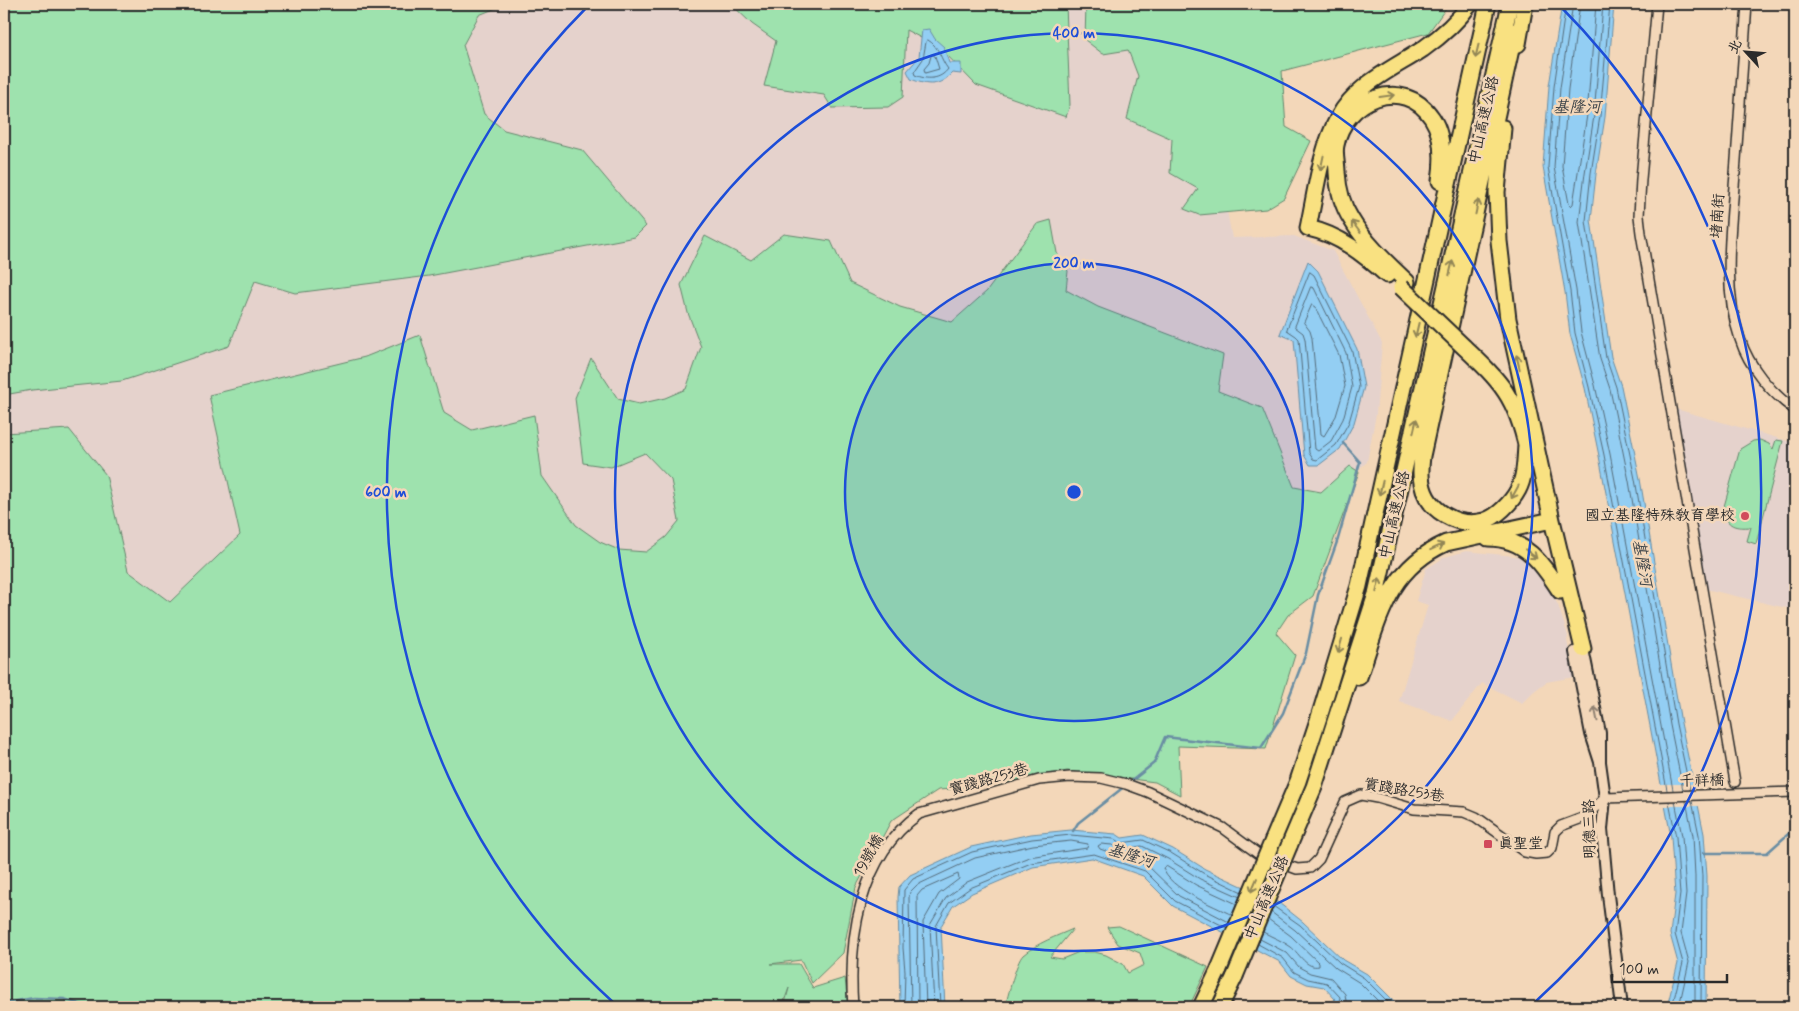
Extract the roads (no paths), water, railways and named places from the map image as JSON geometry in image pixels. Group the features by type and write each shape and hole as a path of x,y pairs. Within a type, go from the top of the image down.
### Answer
{"highway":[{"path":"1404,284 1348,244 1330,234 1308,228 1324,152 1339,116 1366,85 1425,47 1449,27 1470,4"},
{"name":"中山高速公路","path":"1201,1007 1219,969 1298,781 1359,586 1488,4"},
{"name":"中山高速公路","path":"1220,1007 1235,976 1314,787 1376,594 1510,4"},
{"path":"1520,4 1422,456 1421,477 1424,492 1430,502 1439,512 1462,522 1485,521 1496,515 1508,504 1518,491 1531,444 1508,319 1499,241 1497,192 1506,96 1520,38 1525,4"},
{"path":"1432,262 1431,233 1440,190 1443,157 1434,120 1424,107 1403,96 1391,95 1376,98 1359,107 1344,123 1336,146 1342,201 1350,219 1404,284 1466,344 1496,366 1515,390 1522,405 1531,444 1560,591 1579,650"},
{"path":"1314,787 1344,718 1382,611 1392,589 1416,560 1430,550 1446,543 1547,521"},
{"path":"1547,521 1579,650"},
{"path":"1469,538 1494,538 1522,547 1536,557 1560,591"}],"street":[{"path":"1658,4 1641,179 1641,233 1735,782"},
{"name":"堵南街","path":"1747,4 1730,238 1729,284 1733,315 1740,341 1764,381 1795,410"},
{"name":"明德三路","path":"1579,650 1600,733 1600,762 1605,798 1602,829 1622,1007"},
{"name":"實踐路253巷","path":"919,814 1039,780 1070,777 1101,778 1148,792 1223,828 1261,856 1297,869 1310,868 1319,859 1345,802 1361,795 1414,809 1464,812 1476,817 1525,852 1536,854 1547,853 1552,848 1555,832 1561,826 1585,817 1605,798"},
{"name":"千祥橋","path":"1605,798 1795,792"},
{"name":"19號橋","path":"853,1007 852,942 858,911 884,850 906,824 919,814"}],"water":[{"name":"基隆河","path":"1562,4 1614,4 1605,117 1591,220 1611,357 1621,386 1640,479 1681,723 1704,834 1707,876 1706,1007 1667,1007 1678,963 1670,934 1675,894 1671,837 1599,456 1585,388 1570,334 1565,292 1543,167 1549,86"},
{"path":"929,29 935,39 944,47 949,63 961,63 961,74 952,73 943,81 933,84 911,79 907,71 919,57 922,30"},
{"path":"1308,261 1318,271 1357,349 1364,387 1354,423 1340,449 1319,465 1310,465 1304,455 1294,340 1280,334"},
{"name":"基隆河","path":"1071,830 1116,834 1122,838 1143,835 1173,849 1205,869 1279,903 1303,922 1343,960 1367,974 1400,1007 1327,1007 1335,999 1324,987 1307,984 1291,976 1280,962 1173,906 1143,876 1092,858 1033,867 972,893 953,906 941,926 945,1007 900,1007 898,897 899,887 910,875 971,847 1031,834"}],"waterway":[{"path":"1129,783 1154,763 1165,737 1261,748 1283,713 1306,653 1318,595 1338,539 1360,462 1343,443"},
{"path":"1073,831 1078,823 1125,786"},
{"path":"1704,853 1767,853 1795,828"},
{"path":"4,1003 34,998 64,999 89,1007"}],"place":[{"name":"國立基隆特殊教育學校","path":"1745,516"},
{"name":"真聖堂","path":"1488,844"}]}
